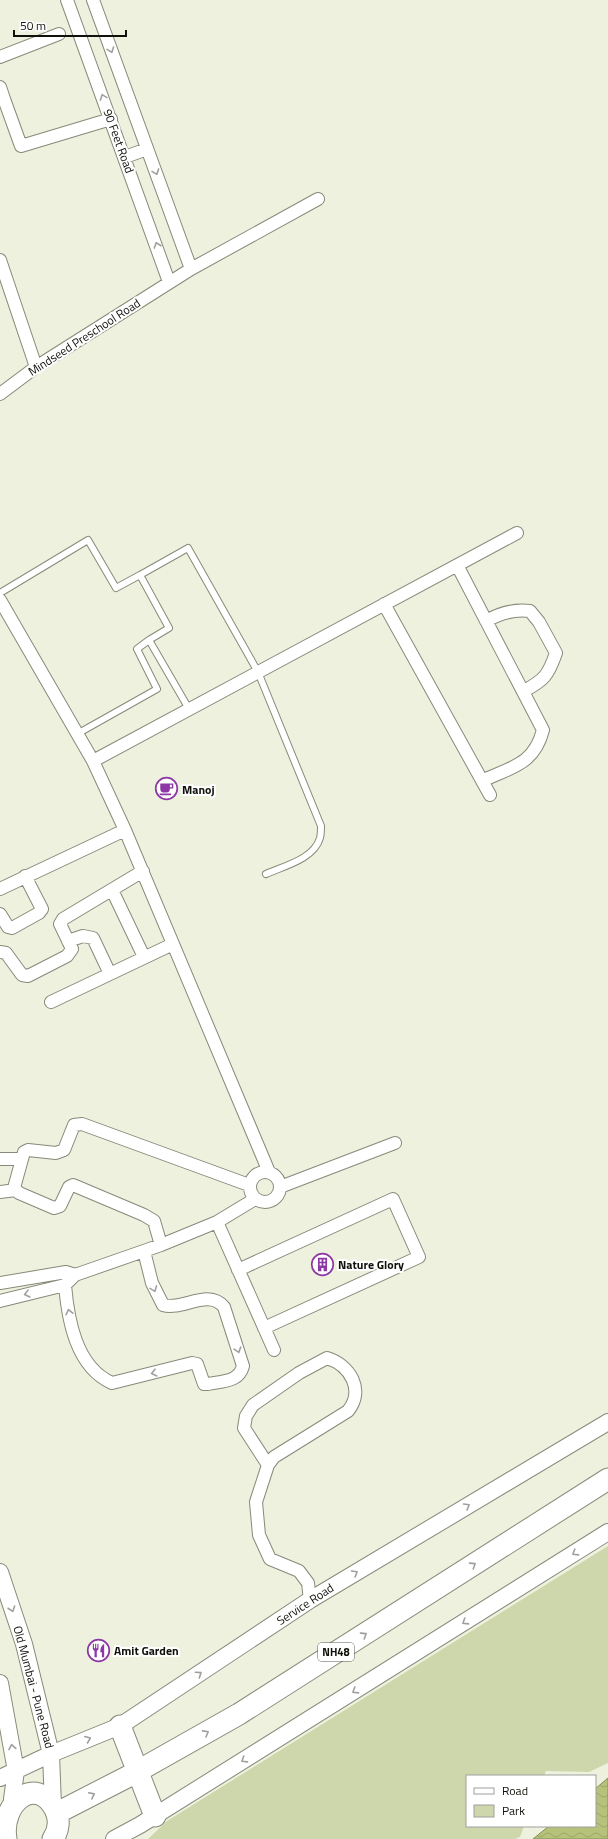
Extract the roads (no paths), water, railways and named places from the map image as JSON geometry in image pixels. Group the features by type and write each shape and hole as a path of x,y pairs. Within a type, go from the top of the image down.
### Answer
{"highway":[{"name":"NH48","path":"55,1809 138,1771 239,1714 608,1479"},
{"path":"120,1726 155,1816"},
{"path":"6,1839 2,1829 5,1809 23,1794 33,1794 43,1797 55,1809 59,1824 53,1839"}],"main road":[{"name":"Service Road","path":"0,1778 51,1754 120,1726 310,1600 608,1422"},
{"path":"114,1839 155,1816 608,1532"},
{"name":"Old Mumbai - Pune Road","path":"0,1572 24,1644 51,1754 55,1809"},
{"path":"0,1683 16,1771 5,1809"}],"street":[{"name":"90 Feet Road","path":"67,0 169,282"},
{"name":"90 Feet Road","path":"93,0 191,268"},
{"path":"0,57 59,34"},
{"path":"0,86 2,99 20,146 111,119"},
{"path":"125,157 147,149"},
{"path":"191,268 318,199"},
{"path":"0,260 36,368"},
{"name":"Mindseed Preschool Road","path":"0,394 36,368 191,268"},
{"path":"93,761 517,533"},
{"path":"457,565 543,730 540,741 531,755 516,767 482,781"},
{"path":"0,600 93,761 143,871 269,1172 277,1178 280,1192 274,1200 264,1203 252,1196 249,1185 251,1180 258,1173 269,1172"},
{"path":"384,604 490,795"},
{"path":"486,621 499,613 530,610 539,622 553,647 556,654 552,667 542,681 524,691"},
{"path":"0,889 24,876 125,830"},
{"path":"0,952 6,953 22,975 28,976 68,956 72,949 60,924 63,919 143,871"},
{"path":"0,914 8,927 12,928 39,913 42,909 24,876"},
{"path":"112,890 144,957"},
{"path":"68,941 83,936 93,938 110,974"},
{"path":"51,1002 173,944"},
{"path":"161,1245 154,1221 144,1215 73,1185 69,1187 60,1206 54,1208 19,1193 14,1188 24,1152 28,1150 56,1153 64,1150 74,1125 82,1124 249,1185"},
{"path":"280,1187 395,1143"},
{"path":"0,1159 22,1159"},
{"path":"0,1192 16,1190"},
{"path":"0,1302 66,1285 75,1275 161,1245 217,1222 255,1199"},
{"path":"238,1270 393,1199 419,1257 264,1328"},
{"path":"217,1222 274,1350"},
{"path":"66,1285 67,1305 75,1337 93,1370 103,1379 112,1383 192,1363 197,1364 199,1367 204,1384 236,1378 241,1374 243,1366 224,1307 219,1301 210,1299 170,1308 162,1305 152,1283 144,1251"},
{"path":"0,1283 66,1272 75,1275"},
{"path":"268,1465 244,1428 246,1416 253,1405 299,1373 326,1358 337,1362 352,1376 356,1387 353,1405 348,1412 274,1457 268,1465 256,1502 259,1534 270,1559 299,1571 308,1583 310,1600"}],"lane":[{"path":"0,593 88,540 116,588 188,548 258,672 321,826 320,838 314,849 304,857 266,874"},
{"path":"77,734 158,689 137,649 170,628 140,575"},
{"path":"149,640 189,709"}],"water":[{"path":"608,1778 608,1839 533,1839 548,1827 596,1827 596,1788"}],"place":[{"name":"Manoj","path":"167,789"},
{"name":"Nature Glory","path":"323,1264"},
{"name":"Amit Garden","path":"99,1650"}]}
